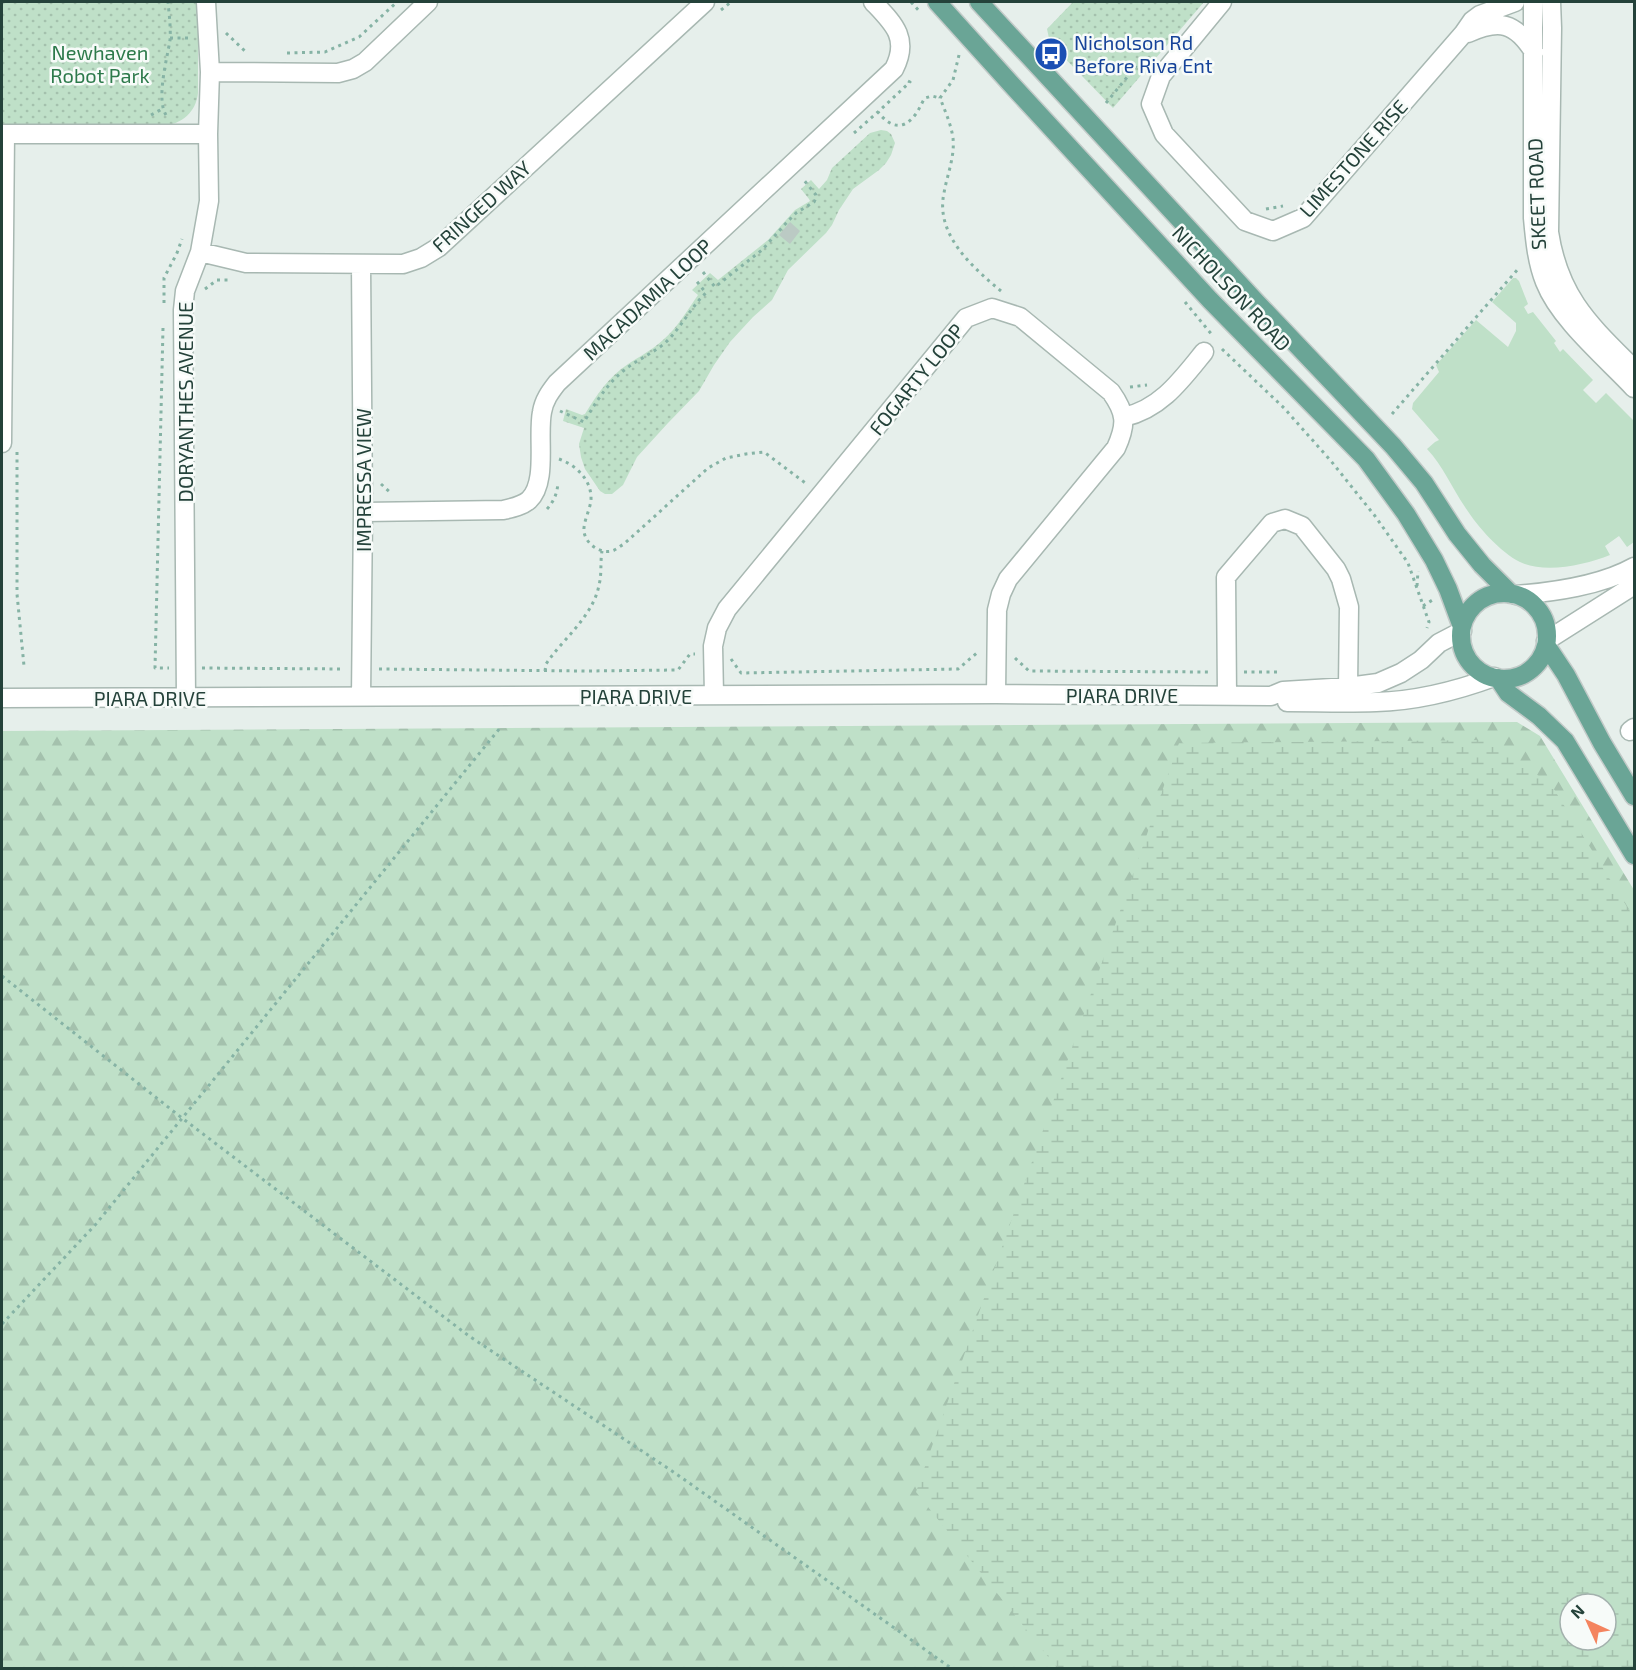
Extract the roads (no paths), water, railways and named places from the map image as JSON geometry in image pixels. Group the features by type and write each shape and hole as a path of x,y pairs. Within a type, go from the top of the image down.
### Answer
{"main road":[{"name":"NICHOLSON ROAD","path":"936,2 1210,300 1366,459 1407,514 1434,560 1448,589 1462,629"},
{"name":"NICHOLSON ROAD","path":"979,2 1257,303 1393,446 1424,483 1482,565 1514,595"},
{"path":"1493,595 1514,595 1526,599 1541,614 1546,627 1546,643 1538,661 1525,673 1508,679 1496,678 1482,672 1471,663 1464,652 1462,629 1465,618 1477,603 1493,595"},
{"path":"1546,643 1566,675 1602,743 1635,796"},
{"path":"1496,678 1508,693 1539,716 1565,741 1635,855"}],"street":[{"name":"DORYANTHES AVENUE","path":"186,698 183,310 185,291 200,252 209,201 210,72 206,2"},
{"path":"210,72 338,73 353,69 365,62 428,2"},
{"name":"FRINGED WAY","path":"200,252 246,263 404,264 421,258 439,247 705,2"},
{"name":"MACADAMIA LOOP","path":"363,512 503,510 525,503 531,498 537,489 540,474 542,411 546,399 557,382 894,69 900,58 901,44 898,33 893,23 873,2"},
{"name":"LIMESTONE RISE","path":"1222,2 1161,78 1151,104 1164,134 1245,221 1273,231 1303,218 1472,21 1480,15 1515,2"},
{"name":"SKEET ROAD","path":"1533,2 1533,218 1537,252 1545,282 1556,304 1570,322 1635,388"},
{"name":"SKEET ROAD","path":"1551,2 1549,232 1553,254 1560,278 1574,304 1590,324 1635,369"},
{"path":"1463,34 1484,25 1497,24 1512,27 1520,33 1534,52"},
{"path":"2,443 3,134 208,134"},
{"name":"IMPRESSA VIEW","path":"361,264 363,512 361,697"},
{"name":"FOGARTY LOOP","path":"714,695 713,653 717,628 727,609 966,318 992,308 1020,317 1111,392 1120,404 1124,417"},
{"path":"996,694 985,652 1001,594 1008,579 1116,448 1123,434 1124,417 1134,415 1154,405 1172,391 1204,352"},
{"path":"1227,696 1227,577 1272,523 1286,519 1302,526 1330,561 1341,579 1349,607 1348,687"},
{"path":"1514,595 1563,590 1611,578 1635,567"},
{"path":"1546,643 1635,585"},
{"name":"PIARA DRIVE","path":"2,698 996,694 1271,696 1283,691 1348,687 1378,682 1401,673 1462,629"},
{"name":"PIARA DRIVE","path":"1271,696 1284,702 1377,702 1457,690 1496,678"}],"place":[{"name":"Nicholson Rd Before Riva Ent","path":"1051,54"}],"park label":[{"name":"Newhaven Robot Park","path":"100,64"}]}
